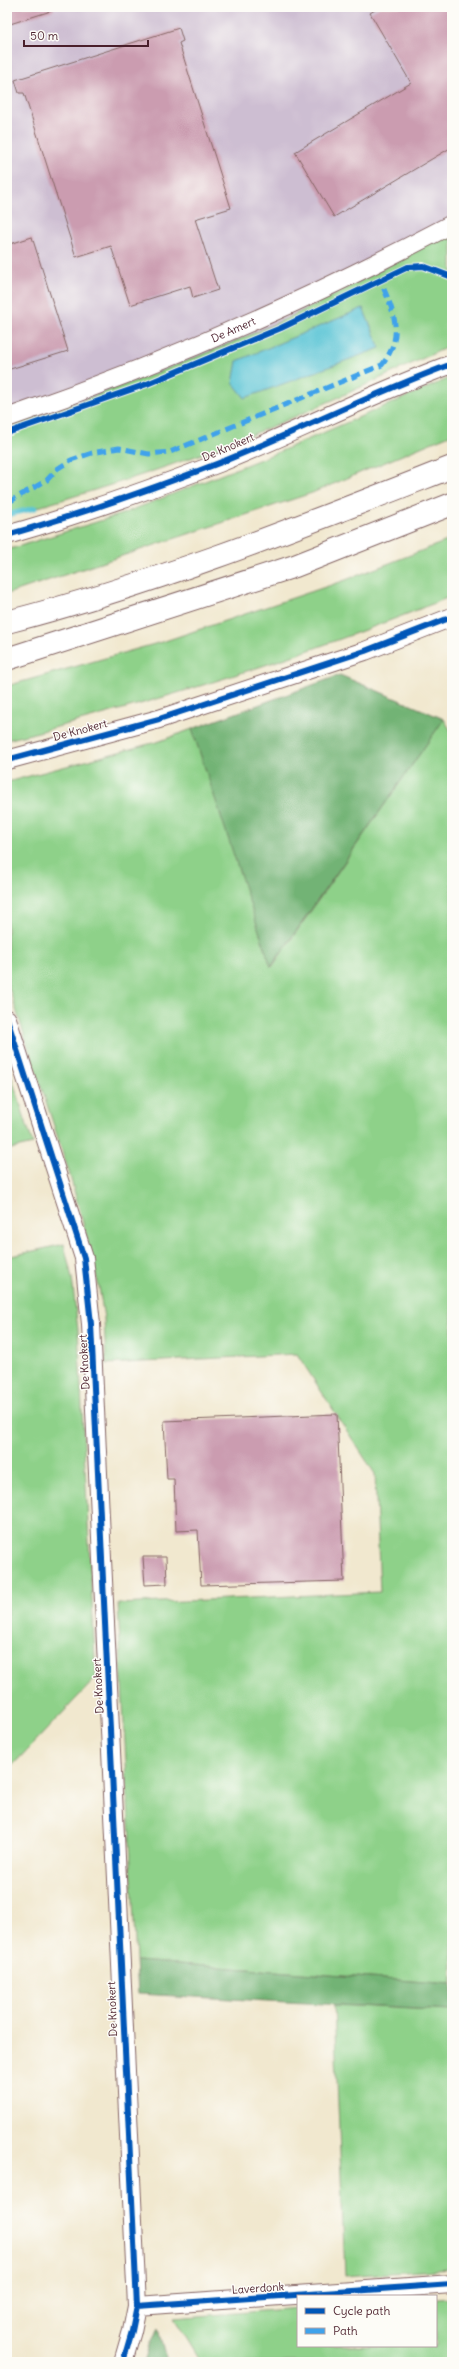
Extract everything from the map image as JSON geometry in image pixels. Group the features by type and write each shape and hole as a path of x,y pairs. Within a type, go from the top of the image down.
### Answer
{"highway":[{"path":"7,622 54,610 262,542 452,467"},
{"path":"7,658 295,566 452,504"}],"street":[{"name":"De Amert","path":"7,418 139,369 266,315 402,251 452,224"},
{"name":"De Knokert","path":"7,535 46,524 219,463 401,382 452,364"},
{"name":"De Knokert","path":"7,760 159,719 365,651 452,617"},
{"name":"De Knokert","path":"7,1019 84,1258 91,1324 137,2306 123,2362"},
{"name":"Laverdonk","path":"137,2306 452,2284"}],"shaded area":[{"path":"7,7 452,7 452,245 7,458"}],"green space":[{"path":"452,230 452,345 313,409 228,444 118,483 7,516 7,426 197,357 284,320 381,270"},
{"path":"452,377 452,434 312,493 7,594 7,550 122,514 281,451"},
{"path":"452,539 452,596 343,638 232,676 120,710 7,740 7,686 165,641 343,581"},
{"path":"340,675 444,719 271,967 192,729"},
{"path":"444,719 452,733 452,1984 136,1961 118,1604 380,1592 375,1474 297,1354 106,1364 104,1318 99,1287 86,1234 69,1172 7,982 7,782 160,741 192,729 272,967"},
{"path":"7,1063 33,1144 7,1150"},
{"path":"64,1244 72,1278 78,1330 96,1678 7,1771 7,1257"},
{"path":"136,1961 452,1984 452,2011 138,1994"},
{"path":"334,2005 452,2011 452,2269 345,2276"},
{"path":"452,2298 452,2362 201,2362 174,2318 297,2308 297,2347 437,2347 437,2299"},
{"path":"158,2329 167,2362 144,2362 149,2345"}],"water":[{"path":"363,308 380,348 245,398 233,383 237,361"}],"building":[{"path":"7,7 54,7 54,10 7,25"},
{"path":"380,7 452,7 452,147 334,217 295,152 411,83 370,13"},
{"path":"179,28 183,41 179,43 231,208 195,219 218,290 193,298 190,286 130,305 111,246 76,257 24,93 19,93 15,80"},
{"path":"32,237 68,351 7,370 7,245"},
{"path":"337,1414 344,1581 201,1585 198,1530 176,1531 174,1479 167,1479 164,1421"},
{"path":"143,1557 166,1557 167,1584 145,1585"}],"waterway":[{"path":"7,515 35,508"}],"marked path":[{"path":"7,503 47,480 57,469 71,460 92,453 119,448 149,454 170,452 382,365 393,344 395,323 393,313 380,280"}],"cycle path":[{"path":"7,433 147,384 281,328 408,267 423,266 452,277"},
{"path":"7,535 113,502 219,463 277,439 393,387 452,364"},
{"path":"7,760 159,719 365,651 452,617"},
{"path":"7,1019 84,1258 91,1324 137,2306 132,2331 123,2362"},
{"path":"137,2306 452,2284"}]}
